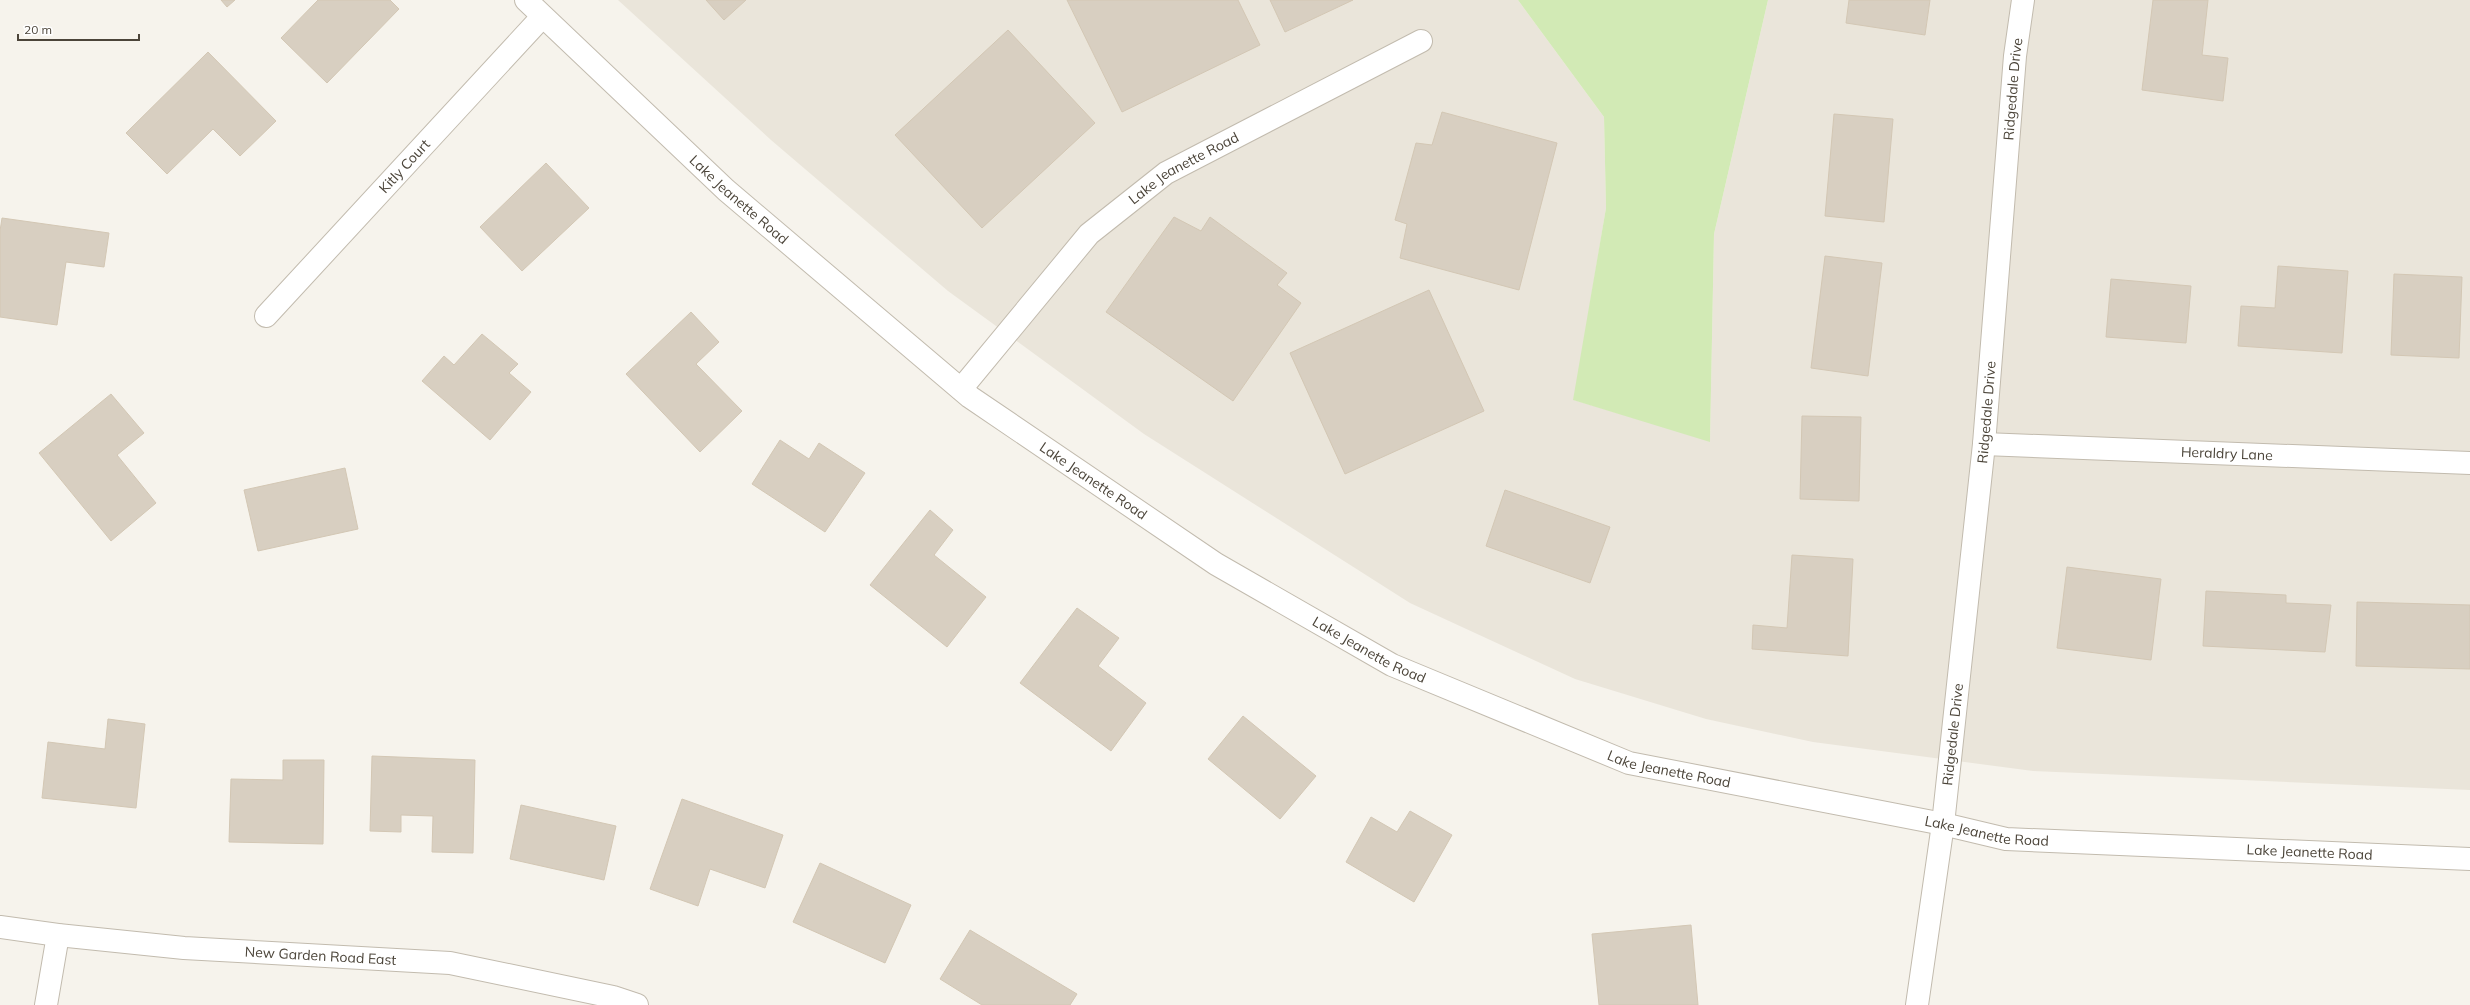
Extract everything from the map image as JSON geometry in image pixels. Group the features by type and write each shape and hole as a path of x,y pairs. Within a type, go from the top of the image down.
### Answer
{"street":[{"name":"Lake Jeanette Road","path":"526,0 542,17 726,190 961,389 1216,564 1392,665 1629,763 1943,824 2006,839 2470,859"},
{"name":"Ridgedale Drive","path":"1917,1005 1943,824 1984,444 2015,64 2023,0"},
{"name":"Kitly Court","path":"266,316 542,17"},
{"name":"Lake Jeanette Road","path":"961,389 1089,234 1166,173 1421,41"},
{"name":"Heraldry Lane","path":"1984,444 2470,464"},
{"name":"New Garden Road East","path":"0,927 58,936 184,948 450,963 613,998 637,1005"},
{"path":"46,1005 58,936"}],"shaded area":[{"path":"618,0 1518,0 1604,117 1606,208 1574,400 1710,441 1714,234 1768,0 2470,0 2470,790 2033,771 1813,742 1706,719 1575,679 1410,603 1144,434 948,291 771,140"}],"green space":[{"path":"1518,0 1768,0 1714,234 1710,442 1573,400 1606,208 1604,117"}],"building":[{"path":"221,0 235,0 227,7"},
{"path":"318,0 390,0 399,9 327,83 281,38"},
{"path":"706,0 746,0 724,20"},
{"path":"1067,0 1238,0 1260,45 1122,112"},
{"path":"1270,0 1353,0 1285,32"},
{"path":"1849,0 1930,0 1925,35 1846,23"},
{"path":"2153,0 2208,0 2202,55 2228,58 2223,101 2142,90"},
{"path":"1008,30 1095,123 982,228 895,135"},
{"path":"208,52 276,121 240,156 213,129 167,174 126,133"},
{"path":"1442,112 1557,143 1519,290 1400,258 1407,224 1395,220 1416,143 1432,145"},
{"path":"1834,114 1893,119 1884,222 1825,216"},
{"path":"546,163 589,208 522,271 480,227"},
{"path":"1174,217 1201,231 1210,217 1287,273 1277,285 1301,303 1233,401 1106,312"},
{"path":"2,218 109,233 104,267 66,262 57,325 0,317 0,231"},
{"path":"1825,256 1882,263 1868,376 1811,368"},
{"path":"2278,266 2348,271 2342,353 2238,346 2241,306 2275,308"},
{"path":"2394,274 2462,277 2459,358 2391,355"},
{"path":"2111,279 2191,286 2186,343 2106,337"},
{"path":"1429,290 1484,411 1345,474 1290,353"},
{"path":"691,312 719,342 696,364 742,411 700,452 626,374"},
{"path":"482,334 518,364 509,373 531,392 490,440 422,381 444,356 454,365"},
{"path":"111,394 144,433 117,455 156,503 111,541 39,453"},
{"path":"1802,416 1861,417 1859,501 1800,499"},
{"path":"780,440 809,459 819,443 865,473 825,532 752,484"},
{"path":"345,468 358,529 258,551 244,490"},
{"path":"1505,490 1610,527 1590,583 1486,546"},
{"path":"930,510 953,530 934,555 986,597 947,647 870,585"},
{"path":"1792,555 1853,559 1848,656 1752,649 1753,625 1787,628"},
{"path":"2067,567 2161,579 2151,660 2057,648"},
{"path":"2206,591 2286,595 2286,603 2331,605 2325,652 2203,646"},
{"path":"2357,602 2470,605 2470,669 2356,666"},
{"path":"1077,608 1119,638 1098,666 1146,703 1111,751 1020,683"},
{"path":"1243,716 1316,776 1280,819 1208,759"},
{"path":"108,719 145,724 136,808 42,798 48,742 105,749"},
{"path":"372,756 475,760 473,853 432,852 433,816 401,815 401,832 370,831"},
{"path":"283,760 324,760 323,844 229,842 231,779 283,780"},
{"path":"682,799 783,835 765,888 710,869 698,906 650,889"},
{"path":"521,805 616,826 604,880 510,859"},
{"path":"1410,811 1452,835 1414,902 1346,862 1371,817 1397,832"},
{"path":"820,863 911,905 885,963 793,922"},
{"path":"1691,925 1698,1005 1599,1005 1592,934"},
{"path":"970,930 1077,994 1070,1005 982,1005 940,979"}]}
